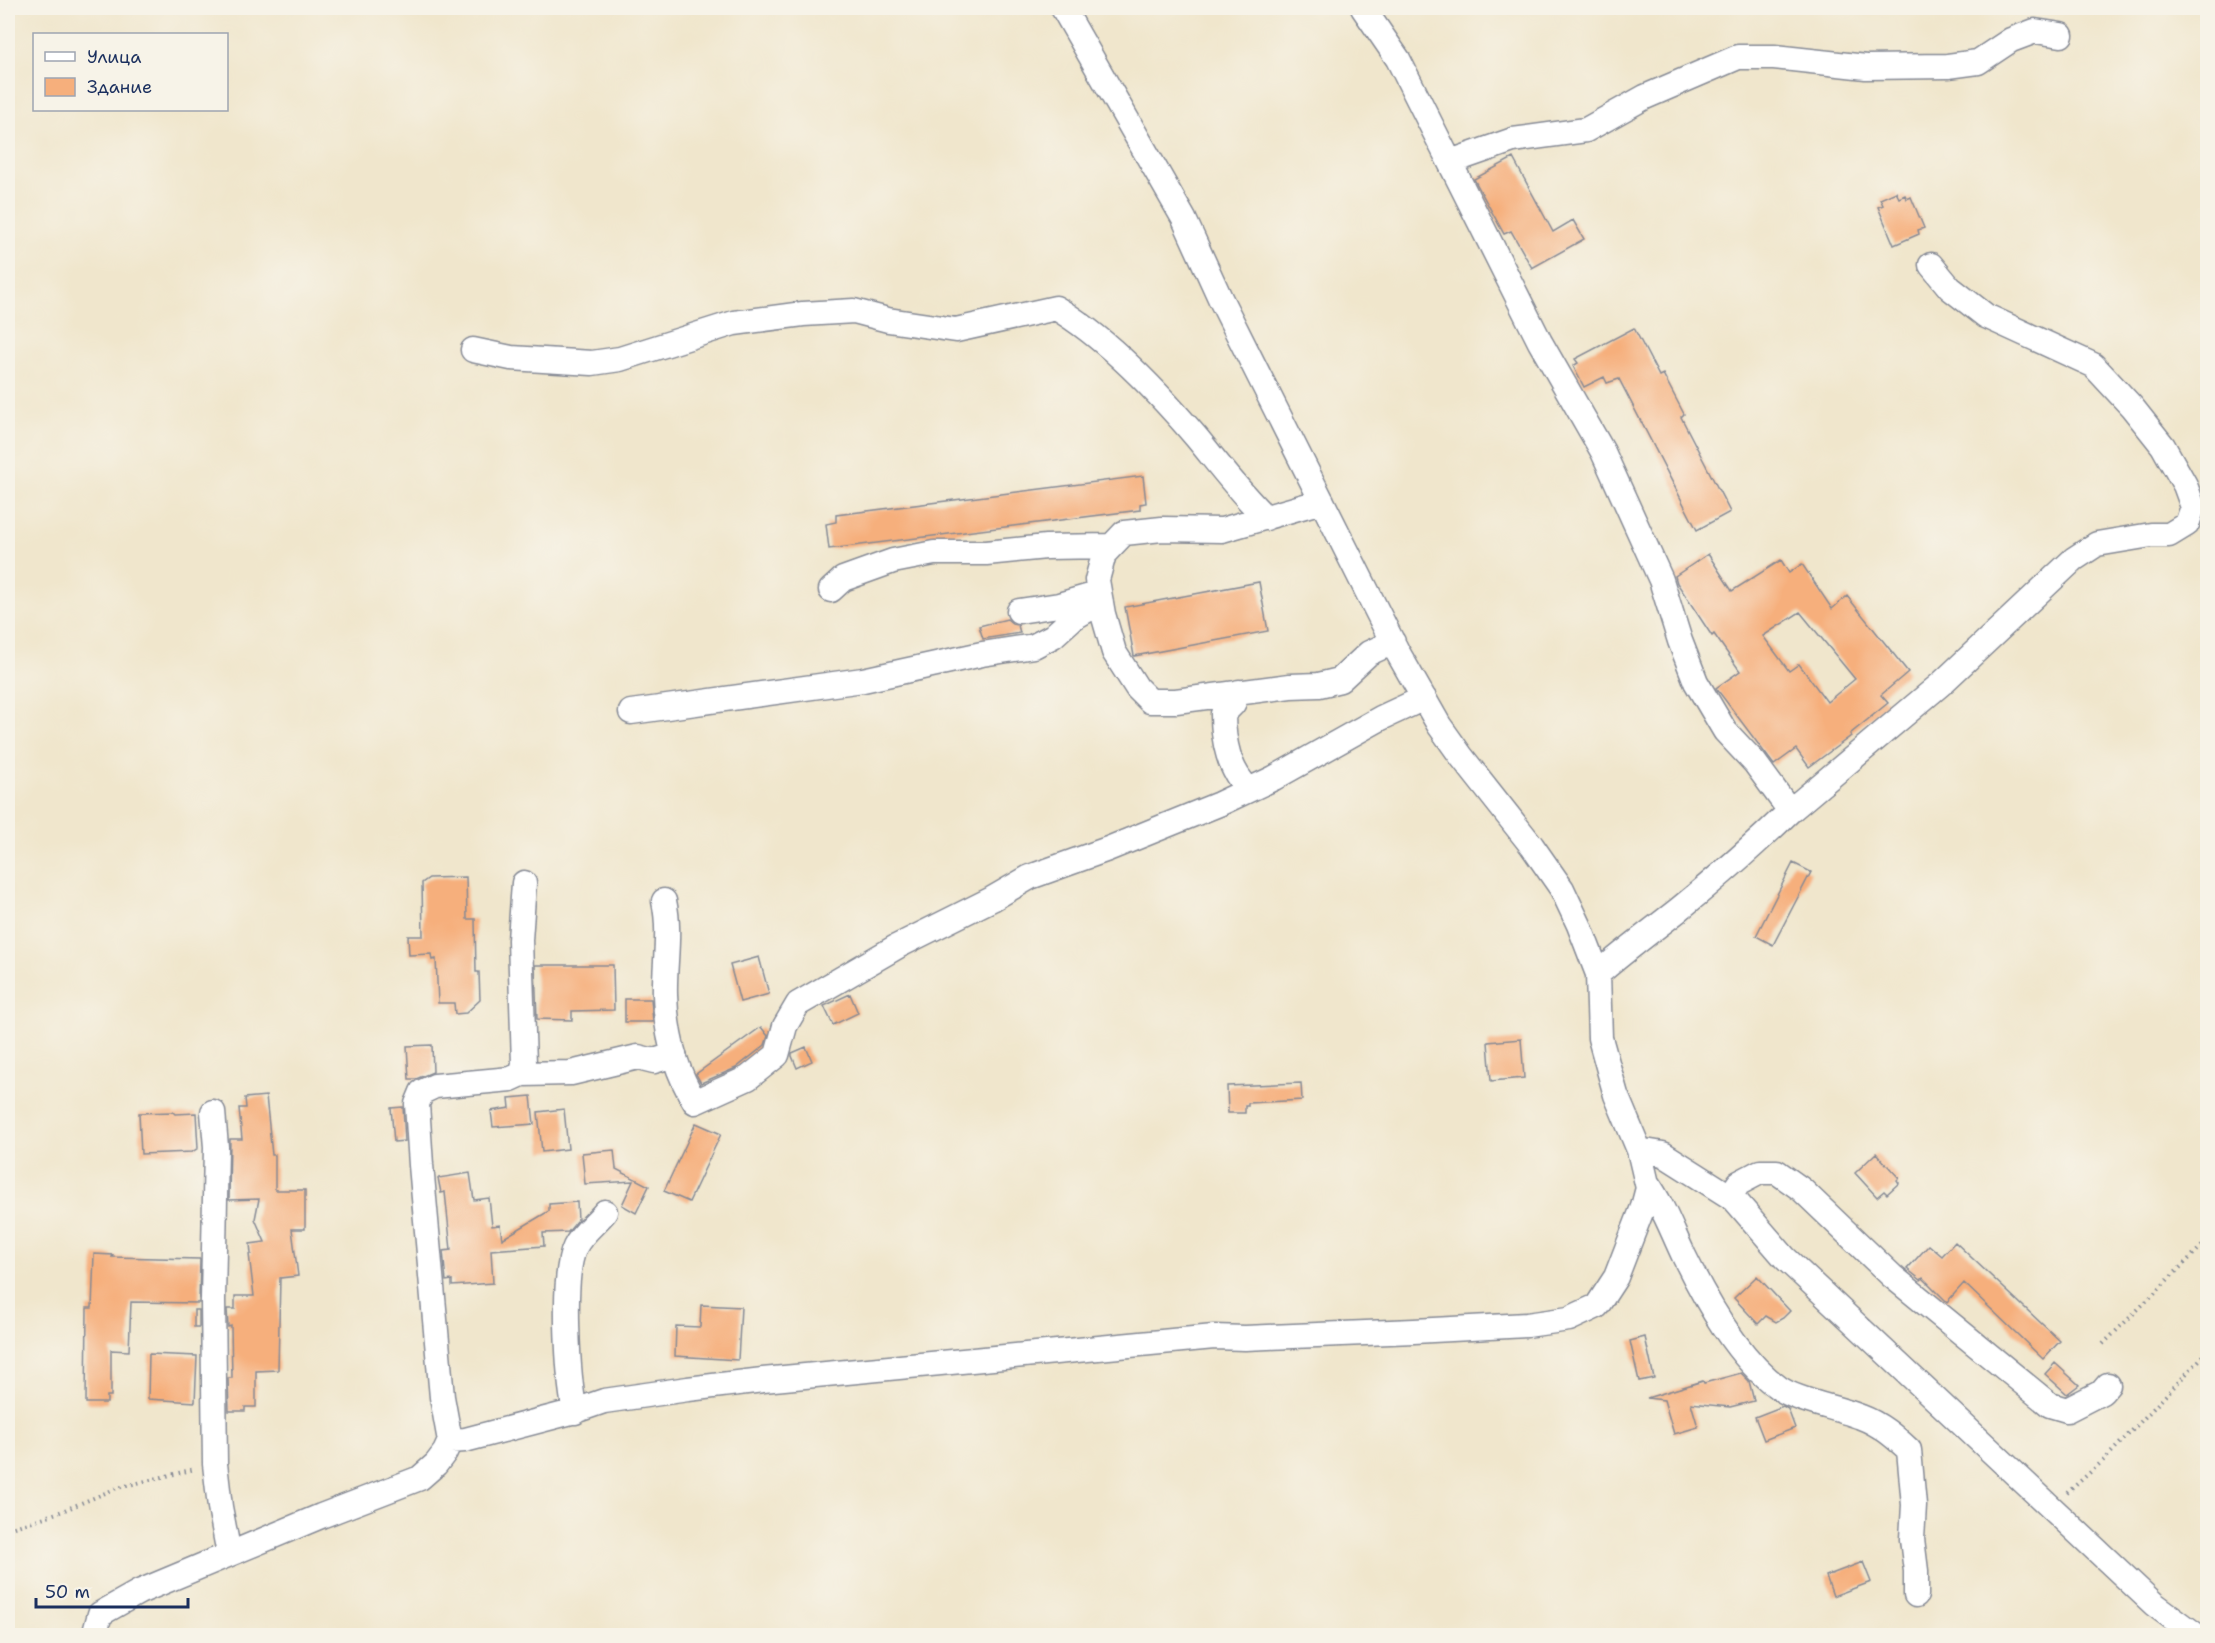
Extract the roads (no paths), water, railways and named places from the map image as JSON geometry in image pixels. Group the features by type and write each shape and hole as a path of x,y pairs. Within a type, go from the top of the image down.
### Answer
{"street":[{"path":"450,1442 574,1412 604,1401 710,1386 1214,1337 1245,1338 1527,1325 1569,1319 1597,1306 1616,1277 1648,1188 1639,1150 1616,1095 1600,1038 1598,974 1579,925 1562,889 1532,846 1461,756 1424,698 1393,642 1220,298 1184,219 1063,8"},
{"path":"1363,8 1398,59 1540,342 1603,452 1661,580 1680,641 1696,682 1725,731 1755,763 1790,811"},
{"path":"1450,162 1513,140 1586,130 1645,97 1738,57 1774,57 1866,67 1948,66 1978,62 2011,40 2035,31 2061,35"},
{"path":"1598,974 1627,948 1675,913 1745,855 1790,811 1942,683 2074,559 2097,544 2151,535 2169,535 2187,524 2193,507 2185,485 2163,446 2132,407 2093,365 1986,316 1950,288 1931,265"},
{"path":"473,350 512,358 592,363 620,359 734,323 803,314 854,311 888,320 956,330 1056,308 1080,322 1146,382 1196,437 1244,497 1266,518"},
{"path":"1322,501 1222,530 1162,529 1124,533 1104,554 1097,580 1114,652 1137,688 1150,701 1176,701 1290,686 1319,685 1340,680 1369,653 1393,642"},
{"path":"831,590 843,579 893,561 934,553 986,553 1046,546 1111,546"},
{"path":"1019,611 1100,598"},
{"path":"631,712 863,680 982,654 1034,646 1053,636 1100,598"},
{"path":"1239,692 1233,704 1223,714 1223,731 1230,760 1239,781 1249,789"},
{"path":"664,901 668,918 665,994 674,1055 687,1089 695,1102 748,1078 777,1055 785,1026 798,1004 898,946 992,899 1030,877 1108,849 1219,804 1274,778 1381,718 1424,698"},
{"path":"522,1074 524,1064 520,940 524,883"},
{"path":"94,1635 100,1614 139,1592 321,1516 420,1478 446,1452 450,1442 442,1397 417,1104 422,1092 435,1086 511,1079 522,1074 571,1073 638,1057 654,1061 674,1055"},
{"path":"213,1112 216,1159 213,1300 215,1464 229,1554"},
{"path":"1639,1150 1663,1154 1730,1196 1785,1258 2154,1604 2197,1635"},
{"path":"1730,1196 1739,1183 1760,1172 1777,1172 1801,1189 1892,1276 2050,1405 2067,1410 2102,1392 2108,1385"},
{"path":"1647,1184 1658,1198 1684,1256 1715,1313 1746,1356 1780,1389 1863,1418 1890,1432 1909,1450 1913,1495 1912,1539 1917,1571 1916,1595"},
{"path":"574,1412 567,1314 568,1267 575,1245 605,1212"}]}
